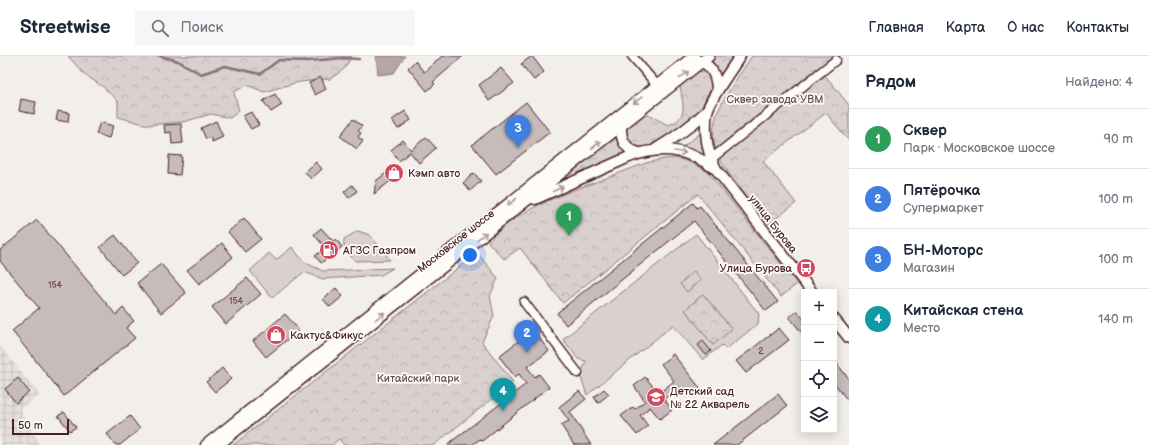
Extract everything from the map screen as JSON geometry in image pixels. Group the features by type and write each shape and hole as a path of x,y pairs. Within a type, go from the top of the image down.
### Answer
{"main road":[{"path":"522,204 639,153 656,149 677,137 692,126 708,111 717,92 740,56"},
{"name":"Московское шоссе","path":"218,445 621,125 660,89 699,58"},
{"path":"699,58 714,71 717,92"},
{"name":"Московское шоссе","path":"206,445 622,113 660,89"},
{"path":"708,111 707,141 711,159 716,169"},
{"path":"622,113 621,135 624,143 632,151 639,153"},
{"path":"656,149 678,151 689,154 716,169"},
{"name":"улица Бурова","path":"716,169 810,289"},
{"path":"837,323 849,338"}],"street":[{"path":"632,56 660,89"},
{"path":"711,159 836,60"},
{"path":"524,302 578,373"}],"shaded area":[{"path":"376,56 405,56 394,73 378,75"},
{"path":"0,346 40,395 20,409 40,445 0,445"}],"green space":[{"path":"68,56 352,56 344,69 330,79 299,82 264,92 247,85 234,92 239,111 230,118 211,114 183,122 148,125 118,117 118,101 103,87 84,74"},
{"path":"715,56 736,56 720,82 717,70 714,65 708,61"},
{"name":"Сквер завода УВМ","path":"752,56 836,56 820,69 849,105 849,141 826,113 763,161 796,203 769,224 727,171 718,154 713,135 714,125 720,107"},
{"path":"705,71 712,80 713,89 710,99 694,117 654,146 643,147 629,142 626,138 626,133 629,125 645,113 668,125 675,122 682,114 683,109 680,85 696,72"},
{"path":"702,132 705,156 681,148"},
{"path":"617,133 620,144 627,154 548,189"},
{"path":"677,158 694,164 708,172 797,284 781,297 698,194 563,303 520,248 504,259 488,242 508,223 530,209 579,188 646,163 663,159"},
{"path":"358,231 370,235 390,260 355,261 345,249 344,239"},
{"path":"696,234 759,314 758,324 726,349 722,345 703,360 673,325 587,395 580,375 586,361 578,359 563,339"},
{"path":"292,247 304,262 323,271 393,268 381,275 323,279 304,272 272,298 250,271 269,253 276,260"},
{"name":"Китайский парк","path":"477,253 498,278 490,296 494,316 482,342 513,382 434,445 344,445 339,439 332,445 233,445"},
{"path":"694,271 701,280 687,292 680,284"},
{"path":"703,294 732,329 713,345 685,310"}],"building":[{"path":"442,56 463,56 433,82 435,84 427,91 408,68 415,61 424,72"},
{"path":"532,56 544,72 534,80 521,64"},
{"path":"501,68 514,83 489,101 479,85"},
{"path":"321,77 326,89 315,95 309,83"},
{"path":"275,94 282,105 271,112 263,101"},
{"path":"21,99 36,102 34,114 19,111"},
{"path":"526,102 550,132 496,174 472,145"},
{"path":"58,111 69,113 68,122 56,120"},
{"path":"405,111 411,120 398,129 392,120"},
{"path":"251,112 259,125 251,129 243,116"},
{"path":"353,119 362,126 358,131 361,133 358,137 363,141 357,149 340,136"},
{"path":"216,121 223,137 212,142 210,137 206,139 201,128"},
{"path":"100,122 113,126 109,138 96,134"},
{"path":"181,124 183,143 172,144 171,132 165,133 164,125"},
{"path":"426,137 436,148 419,163 410,152 399,161 391,150 403,140 411,150"},
{"path":"169,155 182,156 180,175 168,174"},
{"path":"316,162 322,169 311,179 305,172"},
{"path":"396,165 402,172 374,194 376,181"},
{"path":"474,173 481,181 470,191 463,183"},
{"path":"352,185 357,191 349,198 344,192"},
{"path":"693,203 697,208 700,206 778,302 766,311 694,221 566,325 557,313"},
{"path":"244,218 261,239 245,252 228,232"},
{"path":"37,220 116,315 123,308 134,321 126,328 135,338 64,396 12,331 39,308 0,261 0,250"},
{"path":"321,228 333,241 336,239 342,247 321,263 315,256 325,248 314,234"},
{"path":"115,235 137,263 122,275 100,247"},
{"path":"222,243 233,257 199,284 187,270"},
{"path":"161,264 186,293 161,313 137,283"},
{"path":"247,278 261,294 226,324 212,307"},
{"path":"336,288 343,296 330,307 323,299"},
{"path":"797,311 801,316 801,331 789,317"},
{"name":"Кактус&Фикус","path":"285,314 299,330 266,357 253,341"},
{"path":"779,328 789,340 746,373 736,361"},
{"path":"533,330 549,351 527,367 535,377 539,374 549,387 482,441 480,439 472,445 447,445 526,384 519,374 515,377 499,356"},
{"path":"703,341 711,351 706,355 698,345"},
{"path":"673,354 700,388 687,397 679,387 664,399 672,410 660,419 650,407 640,415 648,426 637,435 621,416 633,407 635,409 645,401 634,386 645,377 659,393 674,381 661,364"},
{"path":"837,364 849,379 849,402 837,387"},
{"path":"222,368 231,379 215,392 206,382"},
{"path":"18,378 29,392 16,403 5,389"},
{"path":"604,389 609,394 598,403 594,397"},
{"path":"579,391 586,399 570,412 591,445 574,445 561,425 569,421 559,407"},
{"path":"778,394 787,406 737,445 713,445"},
{"path":"64,412 76,427 70,431 58,416"},
{"path":"130,416 140,429 120,445 116,445 107,434"}],"waterway":[{"path":"160,56 178,61 201,74 225,66 260,74 279,60 309,61 343,58 359,59"}],"place":[{"name":"БН-Моторс","path":"518,148"},
{"name":"Кэмп авто","path":"394,173"},
{"name":"Сквер","path":"569,236"},
{"name":"АГЗС Газпром","path":"329,250"},
{"name":"Улица Бурова","path":"806,268"},
{"name":"Кактус&Фикус","path":"276,335"},
{"name":"Пятёрочка","path":"527,353"},
{"name":"Детский сад № 22 Акварель","path":"656,397"},
{"name":"Китайская стена","path":"503,411"}]}
